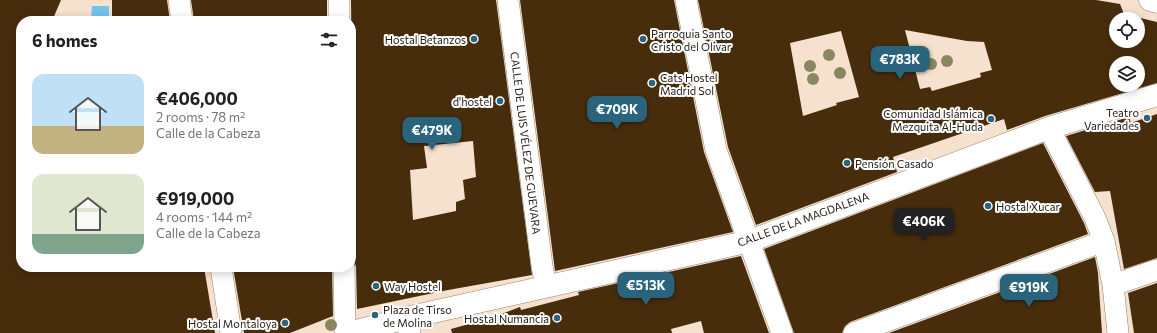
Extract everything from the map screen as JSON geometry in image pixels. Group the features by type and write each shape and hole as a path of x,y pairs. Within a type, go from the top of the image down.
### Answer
{"street":[{"path":"179,0 181,16"},
{"path":"339,0 339,16"},
{"name":"CALLE DE LUIS VÉLEZ DE GUEVARA","path":"508,0 542,266 546,286"},
{"path":"686,0 716,150 782,333"},
{"path":"1150,0 1157,2"},
{"name":"CALLE DE LA MAGDALENA","path":"412,322 546,286 750,241 1050,128 1157,95"},
{"path":"1050,128 1095,218 1104,241 1112,284 1118,333"},
{"path":"854,333 1104,241"},
{"path":"1112,284 1157,270"},
{"path":"221,272 231,333"},
{"path":"344,272 345,333"},
{"path":"349,333 412,322"}],"water":[{"path":"92,6 109,6 109,16 91,16"}],"building":[{"path":"0,0 61,0 54,16 16,16 16,272 205,272 215,333 0,333"},
{"path":"112,0 167,0 169,16 112,16"},
{"path":"191,0 327,0 327,16 193,16"},
{"path":"351,0 496,0 532,275 448,290 357,309 356,16 351,16","holes":["473,141 476,177 463,180 465,199 456,202 456,211 413,220 410,170 427,168 424,146"]},
{"path":"520,0 674,0 704,152 733,232 555,271"},
{"path":"698,0 1096,0 1120,4 1123,12 1109,12 1109,48 1145,48 1145,19 1157,22 1157,83 1145,87 1145,56 1109,56 1109,92 1126,92 1045,116 1007,130 1004,119 893,157 897,172 756,225 728,147","holes":["905,30 967,41 984,42 992,70 980,73 981,77 932,91 930,87 920,89","841,31 859,97 836,103 837,105 803,116 790,43"]},
{"path":"1157,114 1157,258 1124,269 1110,191 1095,192 1066,136 1129,117 1131,123"},
{"path":"1043,143 1084,223 1088,234 850,322 845,326 842,333 794,333 764,249"},
{"path":"741,256 769,333 704,333 701,321 671,329 672,333 452,333 451,329 494,317 520,307 521,310 579,295 578,292"},
{"path":"1095,257 1098,273 1102,333 889,333"},
{"path":"234,272 332,272 333,316 290,333 244,333"},
{"path":"1157,283 1157,333 1134,333 1128,293"}],"place":[{"name":"Hostal Betanzos","path":"474,39"},
{"name":"Parroquia Santo Cristo del Olivar","path":"643,39"},
{"name":"Cats Hostel Madrid Sol","path":"652,83"},
{"name":"d'hostel","path":"500,101"},
{"name":"Teatro Variedades","path":"1147,118"},
{"name":"Comunidad Islámica Mezquita Al-Huda","path":"991,119"},
{"name":"Pensión Casado","path":"847,163"},
{"name":"Hostal Xucar","path":"988,206"},
{"name":"Way Hostel","path":"376,286"},
{"name":"Plaza de Tirso de Molina","path":"375,315"},
{"name":"Hostal Numancia","path":"557,318"},
{"name":"Hostal Montaloya","path":"285,323"}]}
